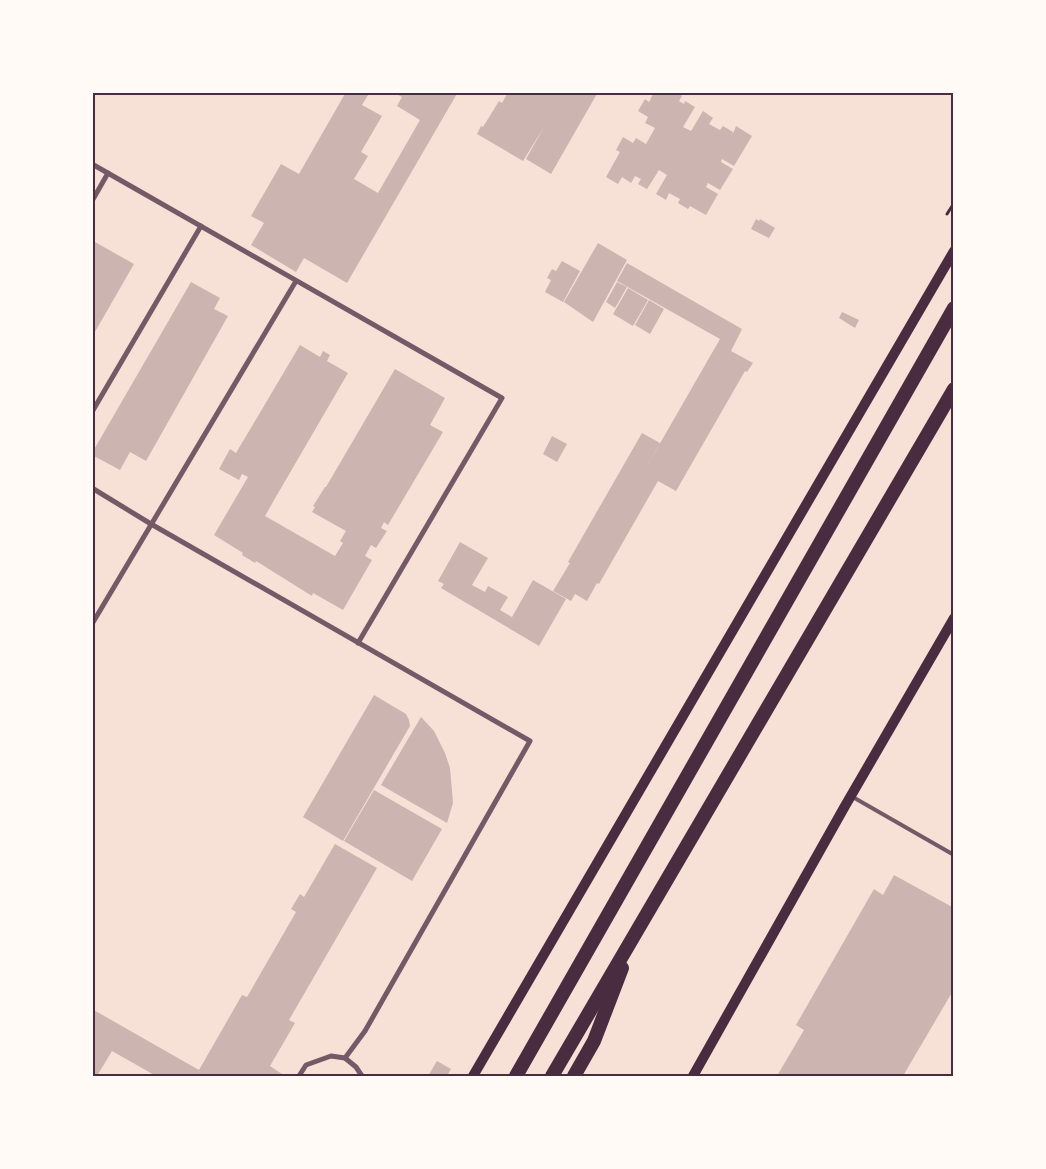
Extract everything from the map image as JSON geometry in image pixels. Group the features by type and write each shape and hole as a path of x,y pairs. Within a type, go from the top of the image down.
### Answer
{"highway":[{"path":"516,1076 954,308"},
{"path":"552,1076 954,388"},
{"path":"574,1076 594,1041 640,924"}],"main road":[{"path":"474,1076 954,251"},
{"path":"693,1076 954,618"}],"street":[{"path":"92,164 502,398 358,643"},
{"path":"92,201 108,173"},
{"path":"92,412 201,226"},
{"path":"92,624 296,281"},
{"path":"92,488 151,524 530,741 365,1031 345,1058"},
{"path":"299,1076 306,1065 331,1056 345,1058 356,1067 362,1076"}],"lane":[{"path":"851,796 954,855"}],"path":[{"path":"947,214 954,203"}],"building":[{"path":"346,92 370,92 362,105 382,116 361,152 368,156 349,187 354,179 378,193 420,120 397,106 402,97 393,92 458,92 347,283 304,258 296,272 251,245 264,223 251,216 281,164 299,174"},
{"path":"508,92 598,92 551,174 526,159 544,127 523,161 477,134 499,101 502,103"},
{"path":"654,92 675,92 682,96 679,101 684,104 685,101 695,107 683,127 691,131 703,111 713,118 709,124 720,130 723,126 733,132 732,136 736,126 752,136 734,166 722,159 721,162 733,169 720,190 708,183 706,187 718,194 706,215 690,206 688,209 678,203 680,199 669,193 666,200 656,194 667,175 659,170 647,189 638,184 641,179 635,176 631,183 622,177 618,184 606,177 620,152 616,150 623,137 633,143 636,138 646,144 655,128 645,123 648,117 638,111 645,99 649,102"},
{"path":"756,219 759,221 760,219 775,228 769,238 751,229"},
{"path":"95,242 134,264 92,337 92,246"},
{"path":"598,243 627,260 593,322 564,302"},
{"path":"562,261 580,271 563,302 545,292 551,280 547,278 552,269 556,271"},
{"path":"627,263 742,329 731,351 753,363 747,372 745,371 676,491 658,481 599,584 597,583 587,601 575,594 571,601 553,591 570,563 568,562 642,433 660,443 643,473 720,339 617,281"},
{"path":"191,282 220,298 214,309 228,316 146,461 130,452 120,470 92,455 92,453"},
{"path":"617,282 627,287 615,308 606,302"},
{"path":"628,288 648,300 633,326 613,314"},
{"path":"649,300 664,309 650,334 635,325"},
{"path":"842,312 859,320 855,328 839,318"},
{"path":"300,345 320,357 323,351 330,355 327,361 348,373 265,516 335,556 343,543 340,541 346,531 312,512 315,507 313,506 395,369 445,398 430,425 443,432 388,525 384,522 381,528 387,531 376,548 371,545 365,556 372,560 343,610 313,593 312,596 256,561 255,563 214,535 248,477 242,474 239,480 219,469 230,449 236,453"},
{"path":"552,436 567,444 557,462 543,454"},
{"path":"460,542 488,558 472,585 485,592 488,586 508,597 500,610 512,617 533,580 566,599 539,646 441,588 444,584 438,581"},
{"path":"374,695 406,714 410,726 343,841 303,817"},
{"path":"421,717 434,731 450,768 453,803 447,823 381,785"},
{"path":"374,790 442,829 412,881 344,841"},
{"path":"335,844 377,868 289,1020 295,1023 270,1066 282,1074 281,1076 156,1076 112,1051 97,1076 92,1076 92,1009 199,1070 242,995 247,997 296,912 291,909 300,894 304,897"},
{"path":"894,875 954,908 954,989 903,1076 777,1076 804,1030 796,1025 874,889 883,895"},
{"path":"437,1061 451,1069 447,1076 428,1076"}]}
